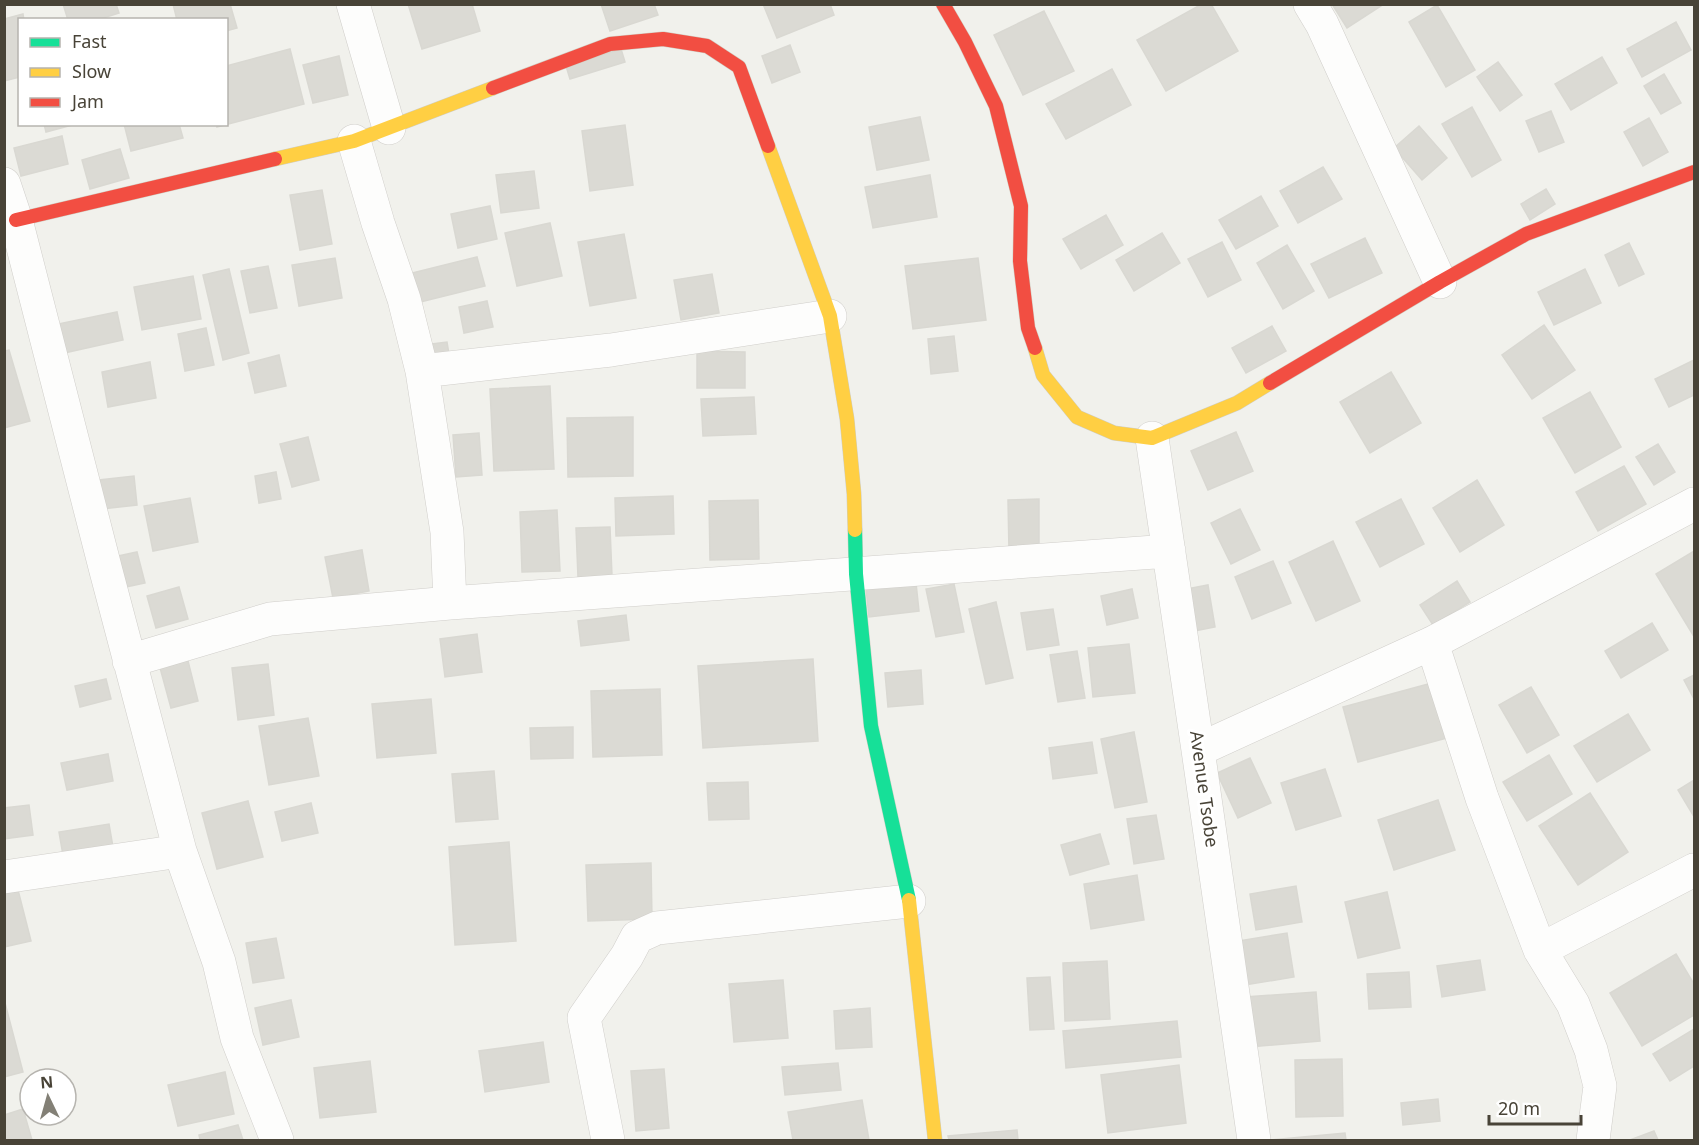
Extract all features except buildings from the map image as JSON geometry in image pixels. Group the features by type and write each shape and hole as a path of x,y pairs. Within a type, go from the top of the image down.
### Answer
{"street":[{"path":"353,4 389,128"},
{"path":"943,4 965,42 996,106 1021,206 1020,261 1028,328 1043,375 1077,417 1114,433 1152,438 1237,403 1440,282 1526,234 1695,172"},
{"path":"1310,4 1323,24 1440,282"},
{"path":"16,220 354,141 610,44 663,39 707,46 739,67 830,316 847,420 854,494 856,574 871,726 909,901 935,1140"},
{"path":"354,141 378,223 404,299 422,371 447,532 450,603"},
{"path":"4,184 16,220 16,275 129,661 180,851 219,963 237,1038 278,1140"},
{"path":"422,371 611,350 830,316"},
{"name":"Avenue Tsobe","path":"1152,438 1254,1140"},
{"path":"1198,750 1432,643 1695,504"},
{"path":"129,661 270,619 450,603 1169,551"},
{"path":"1432,643 1482,798 1540,950 1573,1004 1591,1050 1600,1086 1593,1140"},
{"path":"4,877 180,851"},
{"path":"1540,950 1695,870"},
{"path":"608,1140 584,1018 627,956 637,937 657,928 909,901"}],"traffic: fast":[{"path":"855,530 856,574 871,726 909,900"}],"traffic: slow":[{"path":"275,159 354,141 493,88"},
{"path":"768,146 830,316 847,419 855,530"},
{"path":"1035,348 1043,375 1077,417 1114,433 1152,438 1237,403 1270,383"},
{"path":"909,900 935,1140"}],"traffic: jam":[{"path":"943,4 965,42 996,106 1021,206 1020,261 1028,328 1035,348"},
{"path":"493,88 610,44 663,39 707,46 739,67 768,146"},
{"path":"16,220 275,159"},
{"path":"1270,383 1526,234 1694,172"}]}
